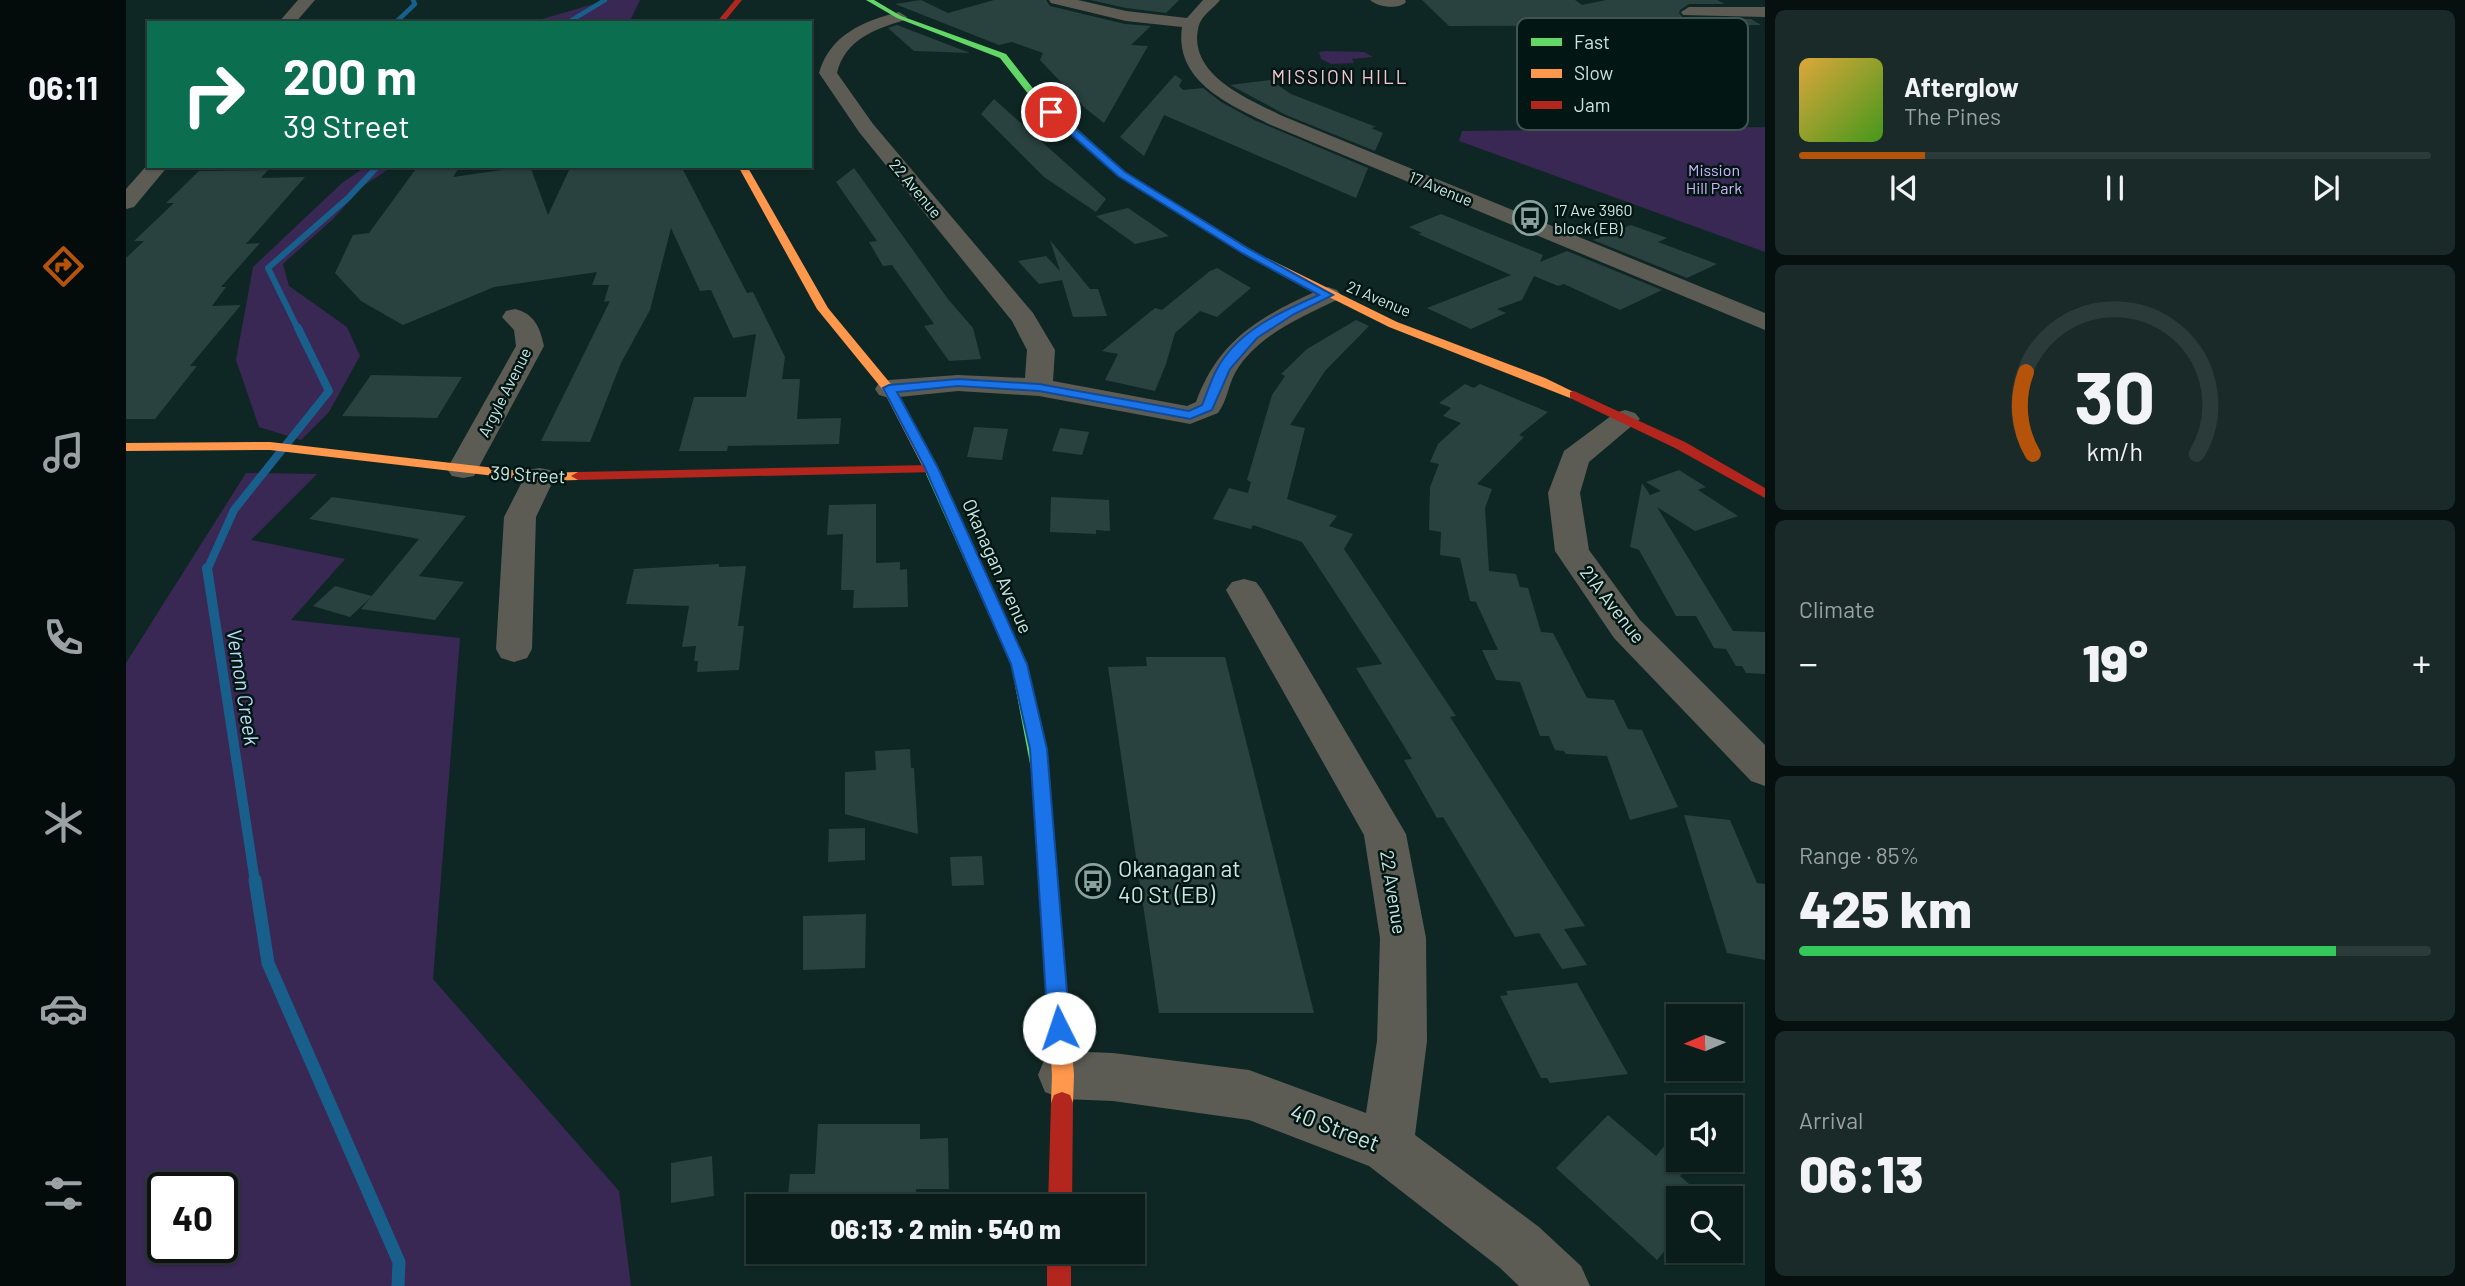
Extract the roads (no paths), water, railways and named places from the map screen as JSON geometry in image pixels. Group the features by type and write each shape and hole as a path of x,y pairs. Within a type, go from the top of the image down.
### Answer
{"street":[{"path":"288,21 307,0"},
{"path":"721,21 739,0"},
{"name":"21 Avenue","path":"869,0 899,17 1003,56 1032,93 1122,174 1246,251 1328,295 1437,343 1544,380 1680,445 1765,494"},
{"path":"1058,0 1126,16 1192,23 1212,0"},
{"path":"1378,0 1398,2"},
{"path":"1748,0 1765,11"},
{"path":"1689,12 1765,11"},
{"name":"22 Avenue","path":"899,17 871,25 854,34 830,59 828,73 866,128 1024,319 1041,350 1039,387"},
{"name":"17 Avenue","path":"1192,23 1188,47 1197,68 1227,94 1278,121 1765,322"},
{"path":"126,202 156,168"},
{"name":"Okanagan Avenue","path":"743,168 823,309 889,388 931,468 1019,664 1038,749 1063,1075 1060,1194"},
{"path":"889,388 958,383 1039,387 1190,415 1208,407 1224,368 1253,335 1290,312 1328,295"},
{"name":"Argyle Avenue","path":"463,469 530,346 527,328 514,317"},
{"name":"21A Avenue","path":"1625,419 1575,458 1564,493 1572,551 1627,629 1765,770"},
{"name":"39 Street","path":"126,447 270,446 539,477 931,468"},
{"path":"514,649 520,517 539,477"},
{"name":"22 Avenue","path":"1244,590 1385,834 1403,938 1402,1041 1387,1147"},
{"name":"40 Street","path":"1063,1075 1113,1077 1249,1096 1387,1147 1519,1247 1561,1286"},
{"path":"1059,1264 1059,1286"}],"waterway":[{"path":"397,21 415,4 413,0"},
{"name":"Vernon Creek","path":"570,21 605,0"},
{"name":"Vernon Creek","path":"298,329 268,268 348,198 376,168"},
{"name":"Vernon Creek","path":"207,569 234,510 329,391 298,328"},
{"name":"Vernon Creek","path":"207,569 255,882"},
{"name":"Vernon Creek","path":"255,880 268,963 399,1262 398,1286"}],"place":[{"name":"17 Ave 3960 block (EB)","path":"1530,218"},
{"name":"Okanagan at 40 St (EB)","path":"1093,881"}],"district":[{"name":"MISSION HILL","path":"1340,76"}],"park label":[{"name":"Mission Hill Park","path":"1714,178"}]}
